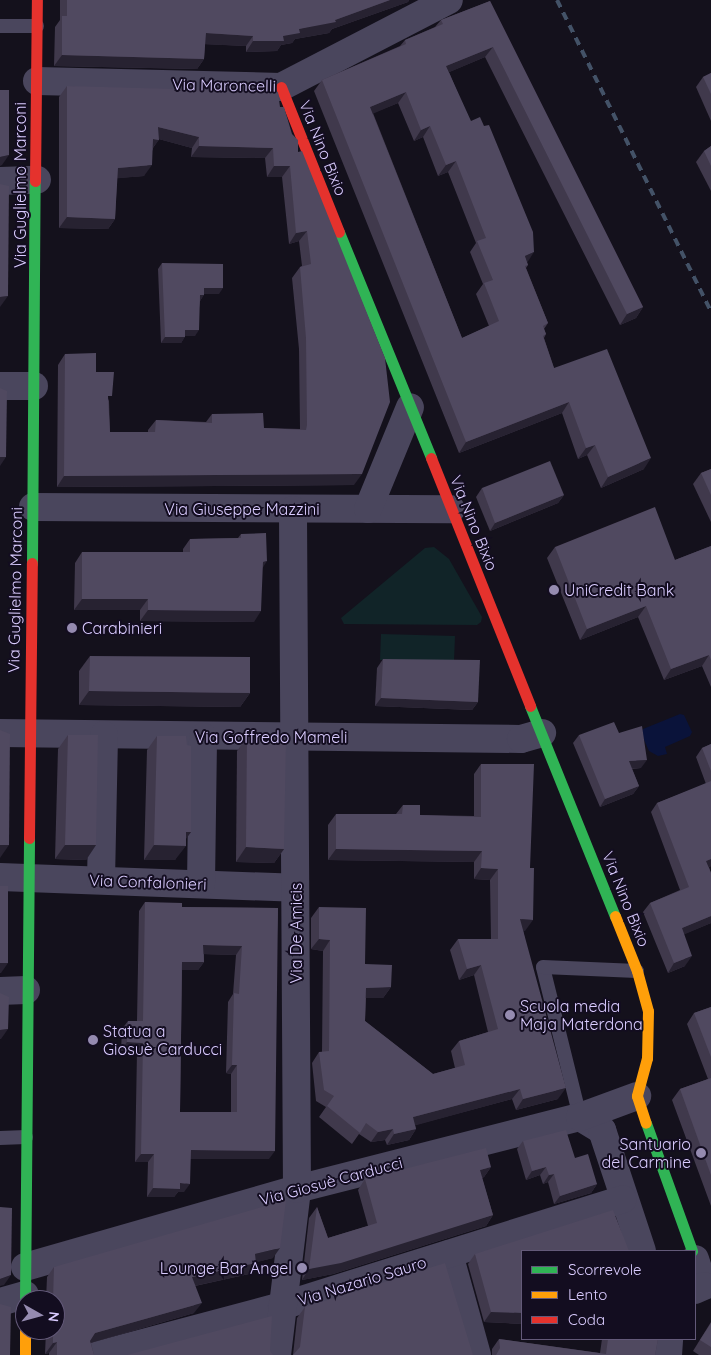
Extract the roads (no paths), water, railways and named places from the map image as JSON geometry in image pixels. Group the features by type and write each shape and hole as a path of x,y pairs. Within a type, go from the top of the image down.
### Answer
{"main road":[{"name":"Via Guglielmo Marconi","path":"19,1290 25,1267 26,1136 13,991 28,878 37,180 37,0"},
{"name":"Via Nino Bixio","path":"281,87 637,971 648,1011 647,1058 637,1096"},
{"path":"637,1096 692,1250"},
{"path":"25,1340 25,1355"}],"street":[{"name":"Via Maroncelli","path":"37,81 281,87 449,0"},
{"path":"0,181 37,180"},
{"path":"0,386 34,386"},
{"path":"368,509 410,407"},
{"name":"Via Giuseppe Mazzini","path":"33,507 293,510 451,509"},
{"name":"Via De Amicis","path":"277,1355 297,1189 293,510"},
{"name":"Via Goffredo Mameli","path":"0,734 521,738 542,732"},
{"path":"101,880 104,735"},
{"path":"201,884 203,737"},
{"name":"Via Confalonieri","path":"0,877 295,888"},
{"name":"Via Giosuè Carducci","path":"25,1267 297,1189 580,1117 637,1096"},
{"path":"580,1117 602,1130 623,1199 642,1250"},
{"name":"Via Nazario Sauro","path":"98,1355 282,1306 623,1199"},
{"path":"448,1254 477,1355"},
{"path":"696,1262 703,1286"},
{"path":"668,1355 669,1340"}],"lane":[{"path":"0,26 37,26"},
{"path":"580,1117 543,967 637,971"},
{"path":"0,1138 26,1136"}],"water":[{"path":"680,714 684,715 692,732 690,736 665,747 667,754 658,756 649,751 641,733 643,729"}],"railway":[{"path":"557,0 711,312"}],"place":[{"name":"UniCredit Bank","path":"554,590"},
{"name":"Carabinieri","path":"72,628"},
{"name":"Scuola media Maja Materdona","path":"510,1015"},
{"name":"Statua a Giosuè Carducci","path":"93,1040"},
{"name":"Santuario del Carmine","path":"701,1153"},
{"name":"Lounge Bar Angel","path":"302,1268"}]}
